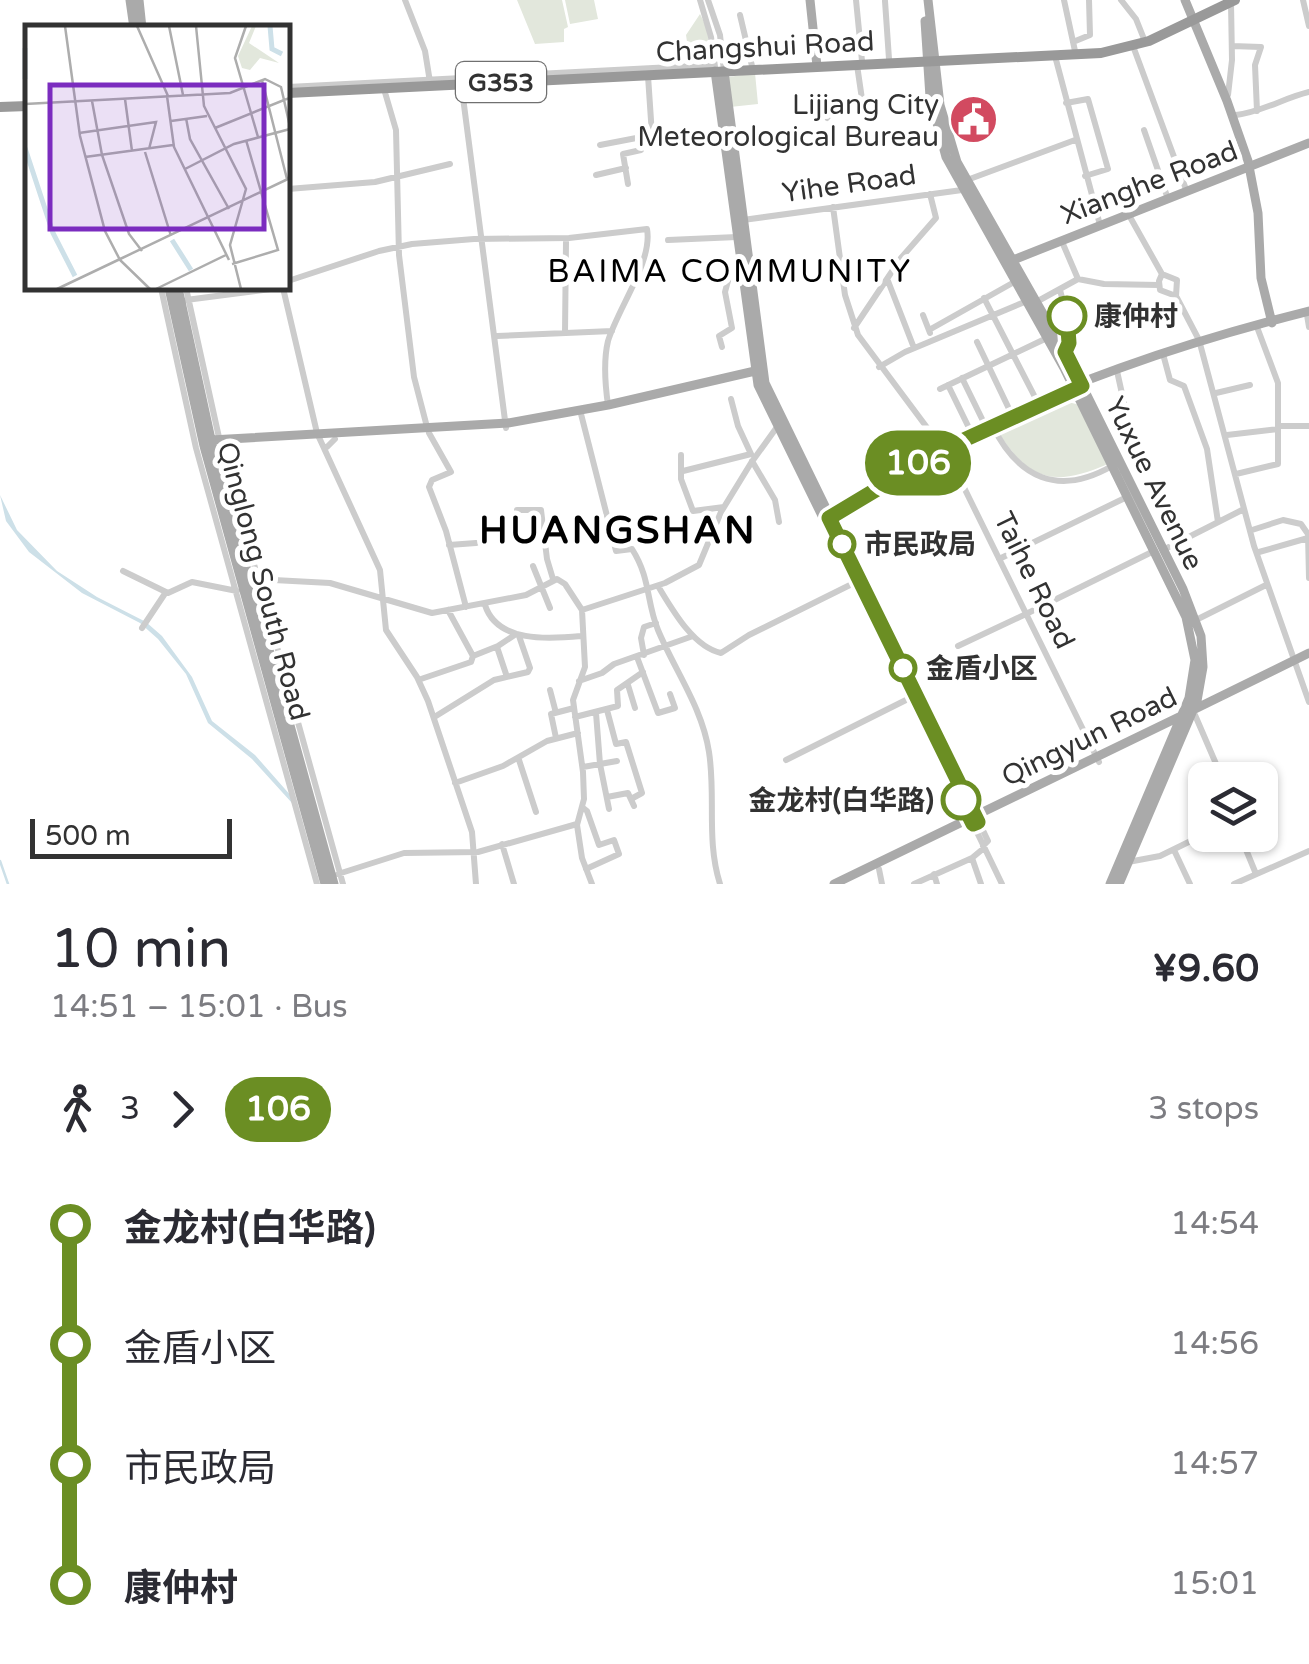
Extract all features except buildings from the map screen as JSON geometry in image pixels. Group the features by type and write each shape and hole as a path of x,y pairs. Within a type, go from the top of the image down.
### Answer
{"highway":[{"name":"Changshui Road","path":"934,56 1101,53 1138,43 1231,1"},
{"name":"Changshui Road","path":"860,62 1074,46 1110,48 1138,43"},
{"name":"Changshui Road","path":"290,90 462,86 718,66 913,60"},
{"name":"Changshui Road","path":"290,90 430,81 462,86 718,66 819,65"},
{"path":"0,110 25,108"}],"main road":[{"path":"130,0 134,25"},
{"path":"139,0 142,25"},
{"path":"813,0 819,65"},
{"name":"Yuxue Avenue","path":"926,0 934,56 932,75 965,185 1065,352 1112,466 1159,550 1194,643 1188,716 1170,744 1110,884"},
{"path":"1187,0 1247,152 1266,162 1255,185"},
{"path":"1194,18 1236,114 1247,152 1274,322"},
{"path":"932,75 934,56"},
{"path":"913,60 932,75"},
{"path":"718,66 762,374 780,425 854,583 974,821"},
{"path":"718,66 737,237 760,391 828,517 974,821"},
{"name":"Xianghe Road","path":"1011,263 1309,145"},
{"path":"1247,152 1238,174 1255,185"},
{"name":"Xianghe Road","path":"1011,263 1238,174"},
{"name":"Yuxue Avenue","path":"1011,263 1016,282 1033,301 1047,338 1077,386 1196,620 1203,654 1199,693 1119,884"},
{"name":"Qinglong South Road","path":"169,290 197,418 333,879"},
{"name":"Qinglong South Road","path":"183,295 246,585"},
{"path":"943,448 1010,412 1163,354 1308,314"},
{"path":"828,517 971,432 1077,386 1201,341 1274,322"},
{"path":"505,421 608,405 755,371"},
{"path":"216,443 428,431 581,414 608,405"},
{"name":"Qingyun Road","path":"1098,760 1309,656"},
{"name":"Qingyun Road","path":"846,884 1295,662"},
{"name":"Qingyun Road","path":"834,884 974,821"}],"street":[{"path":"404,0 425,52 430,81 718,66"},
{"path":"700,0 718,66"},
{"path":"709,0 719,30 718,66"},
{"path":"828,118 830,113 864,106 856,0"},
{"path":"1066,0 1074,46 1090,34 1090,0"},
{"path":"1121,0 1138,22 1138,43 1187,192"},
{"path":"1303,0 1309,26"},
{"path":"885,1 888,59"},
{"path":"1228,95 1231,1"},
{"path":"740,15 752,66"},
{"path":"1232,46 1261,47 1255,65 1257,111"},
{"path":"1054,55 1100,225"},
{"path":"600,144 652,136 648,74"},
{"path":"462,86 505,421"},
{"path":"384,88 396,130 399,248 414,377 428,431 451,472 432,480 430,485 466,607"},
{"path":"1236,114 1257,111 1309,92"},
{"path":"1066,103 1088,100 1108,169 1085,176"},
{"path":"1144,130 1168,199"},
{"path":"628,184 623,154 641,150 641,138"},
{"name":"Yihe Road","path":"742,220 930,194 965,185 1076,140"},
{"path":"290,189 360,184 450,164"},
{"path":"596,174 626,168"},
{"path":"854,328 901,258 936,218 930,194"},
{"name":"Taihe Road","path":"833,208 844,295 854,328 879,367 943,448 1098,760"},
{"path":"1130,217 1162,274 1178,280 1176,296 1201,341 1252,530 1309,702"},
{"path":"483,241 566,242 647,231"},
{"path":"290,284 399,248 647,231"},
{"path":"608,405 605,359 612,330 647,250 647,231"},
{"path":"668,240 737,237"},
{"path":"483,241 505,421"},
{"path":"565,333 566,242"},
{"path":"1063,244 1078,279"},
{"path":"722,348 719,336 732,327 725,292 729,277 742,274"},
{"path":"1162,274 1159,285 1164,293 1176,296"},
{"path":"879,367 914,348 1060,290 1078,279 1104,284 1159,285"},
{"path":"888,280 914,348"},
{"path":"928,330 1016,282"},
{"path":"161,290 189,420 246,585 317,884"},
{"path":"183,295 229,290"},
{"path":"183,295 240,290"},
{"path":"286,290 321,436 380,570 386,630 423,689 457,784"},
{"path":"1060,290 1069,326 1065,352"},
{"path":"984,298 1037,401"},
{"path":"1308,314 1309,327"},
{"path":"923,315 933,342"},
{"path":"1236,474 1278,464 1278,380 1257,328"},
{"path":"496,336 612,330"},
{"path":"971,432 944,387 1047,338"},
{"path":"1201,341 1243,510 1295,662"},
{"path":"977,342 1010,412"},
{"path":"1163,354 1169,379 1184,386 1205,443 1218,522"},
{"path":"1117,371 1126,412"},
{"path":"962,378 1014,462 1038,476 1070,480 1112,466"},
{"path":"1216,393 1250,384"},
{"path":"732,399 738,426 775,500 779,522"},
{"path":"581,414 616,552 633,550 654,587 705,648 723,653 749,635 854,583"},
{"path":"582,610 654,587 701,563 724,507 753,457 780,425"},
{"path":"1226,435 1278,427 1308,428"},
{"path":"682,455 681,482 693,511 724,507"},
{"path":"681,472 753,457"},
{"path":"1000,559 1127,496"},
{"path":"517,510 541,510 554,579"},
{"path":"958,646 1243,510"},
{"path":"1252,530 1288,520 1298,522 1308,532 1309,578"},
{"path":"1259,552 1308,532"},
{"path":"449,545 476,543"},
{"path":"533,566 550,608"},
{"path":"123,571 166,592 192,582 246,585 314,581 427,612 526,595 554,579"},
{"path":"554,579 565,584 582,610 585,664 573,698 583,766 582,807 577,824 592,884"},
{"path":"1196,620 1266,585"},
{"path":"654,587 656,623 706,734 710,838 720,884"},
{"path":"145,624 166,592"},
{"path":"383,598 388,630 421,679 436,716 477,852 478,884"},
{"path":"485,605 490,617 518,635 581,636"},
{"path":"421,679 471,662 473,656 448,610"},
{"path":"656,623 644,627 641,656 658,713 675,708 670,694"},
{"path":"473,656 518,635"},
{"path":"436,716 492,682 530,670 518,635"},
{"path":"579,681 602,673 612,664 694,636"},
{"path":"497,646 507,677"},
{"path":"556,738 551,714 596,714 618,706 617,690 643,672"},
{"path":"628,685 636,708"},
{"path":"550,690 556,713"},
{"path":"1199,693 1211,701"},
{"path":"786,760 910,698"},
{"path":"607,710 616,744 626,742 642,794 633,802 626,793 607,797"},
{"path":"596,714 600,764 610,809"},
{"path":"1188,716 1213,762"},
{"path":"1160,732 1167,735 1170,744"},
{"path":"457,784 497,769 556,738 578,734"},
{"path":"457,784 519,760 548,743 578,734"},
{"path":"519,760 536,812"},
{"path":"583,766 617,761"},
{"path":"582,807 599,845 614,840 620,854 586,869"},
{"path":"974,821 1002,884"},
{"path":"333,879 410,852 477,852 577,824"},
{"path":"1127,862 1188,843"},
{"path":"502,844 514,884"},
{"path":"914,884 972,858 984,847"},
{"path":"1174,850 1190,884"},
{"path":"1234,884 1309,851"},
{"path":"1247,852 1256,874"},
{"path":"972,858 980,881 996,872"},
{"path":"879,868 882,884"},
{"path":"934,874 937,884"},
{"path":"333,879 342,884"}],"shaded area":[{"path":"517,0 562,0 568,27 564,29 564,42 535,44"},
{"path":"565,0 594,0 598,19 570,24"},
{"path":"700,14 707,28 710,54 689,55 686,35"},
{"path":"755,73 758,104 730,107 729,77"},
{"path":"1056,399 1080,405 1108,464 1070,476 1042,474 1018,458 995,427"},
{"path":"0,495 17,530 57,571 146,622 162,636 192,677 212,721 255,755 292,797 292,803 252,759 208,723 186,674 158,639 140,623 82,593 29,552 6,521"}],"waterway":[{"path":"0,861 8,884"}],"bus line":[{"name":"106","path":"961,800 973,824 978,822 829,518 944,449 1022,410 1082,386 1065,352 1069,343 1067,316"}],"place":[{"name":"Lijiang City Meteorological Bureau","path":"974,120"},
{"name":"康仲村","path":"1067,316"},
{"name":"市民政局","path":"842,544"},
{"name":"金盾小区","path":"903,668"},
{"name":"金龙村(白华路)","path":"961,800"}],"district":[{"name":"BAIMA COMMUNITY","path":"730,271"},
{"name":"HUANGSHAN","path":"618,530"}]}
